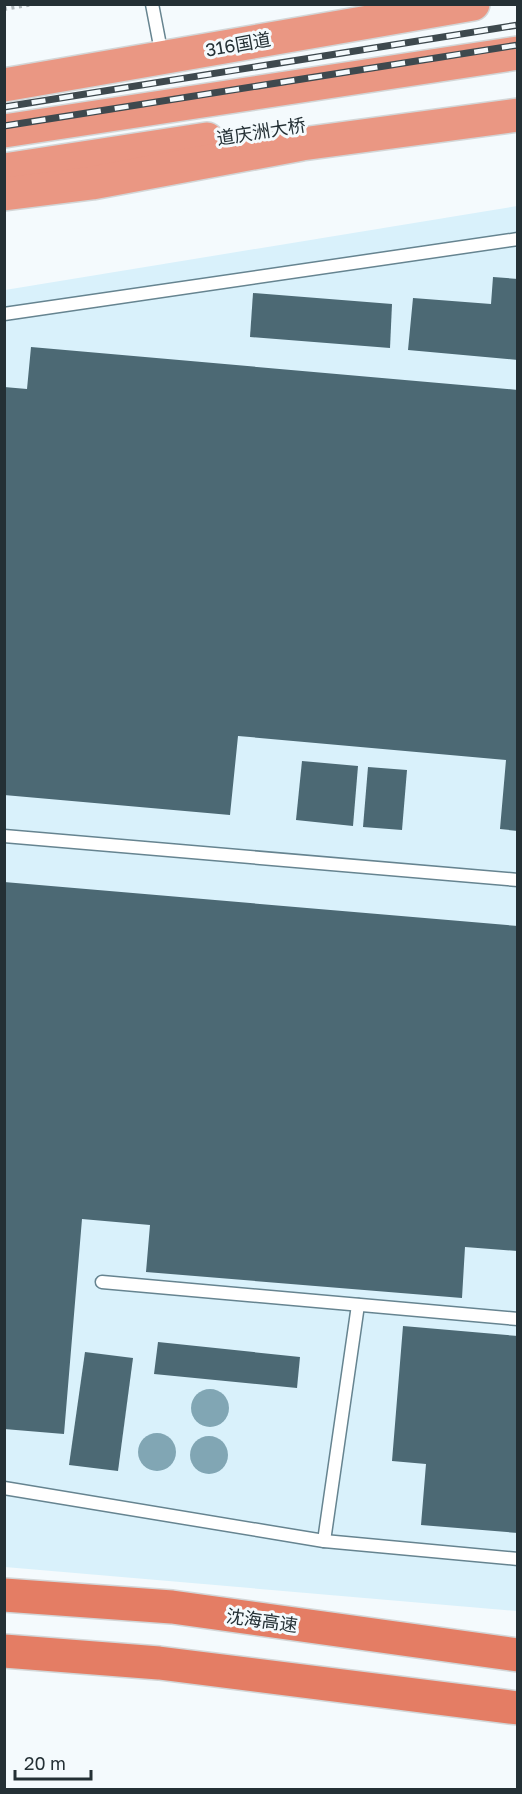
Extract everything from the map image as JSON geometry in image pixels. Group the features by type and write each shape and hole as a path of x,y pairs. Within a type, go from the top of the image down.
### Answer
{"highway":[{"name":"316国道","path":"4,85 473,4"},
{"path":"4,131 518,53"},
{"path":"4,78 81,71"},
{"name":"道庆洲大桥","path":"4,170 518,92"},
{"path":"4,203 92,183 302,144 518,115"},
{"path":"4,194 92,183"},
{"name":"沈海高速","path":"4,1595 172,1607 518,1655"},
{"path":"4,1651 159,1663 518,1708"}],"lane":[{"path":"152,4 162,57"},
{"path":"4,314 518,239"},
{"path":"4,836 518,880"},
{"path":"102,1282 518,1319"},
{"path":"324,1541 358,1305"},
{"path":"4,1488 324,1541 518,1558"}],"path":[{"path":"4,9 34,4"}],"shaded area":[{"path":"517,206 517,1611 5,1567 5,290"},
{"path":"210,1389 223,1395 229,1408 223,1421 210,1427 197,1421 191,1408 197,1395"},
{"path":"157,1433 170,1439 176,1452 170,1465 157,1471 144,1465 138,1452 144,1439"},
{"path":"209,1436 222,1442 228,1455 222,1468 209,1474 196,1468 190,1455 196,1442"}],"building":[{"path":"493,277 518,279 518,360 408,350 413,298 491,304"},
{"path":"253,293 392,304 390,348 250,337"},
{"path":"31,347 518,390 518,831 500,829 506,760 238,736 230,815 4,795 4,387 27,389"},
{"path":"302,761 358,766 353,826 296,820"},
{"path":"368,767 407,770 402,830 363,827"},
{"path":"4,882 518,926 518,1251 465,1247 462,1298 146,1272 150,1225 82,1219 64,1434 4,1429"},
{"path":"403,1326 518,1336 518,1533 421,1525 426,1464 392,1461"},
{"path":"158,1342 300,1357 297,1388 154,1374"},
{"path":"85,1352 133,1358 118,1471 69,1465"}],"railway":[{"path":"4,107 518,25"},
{"path":"4,126 518,45"}]}
